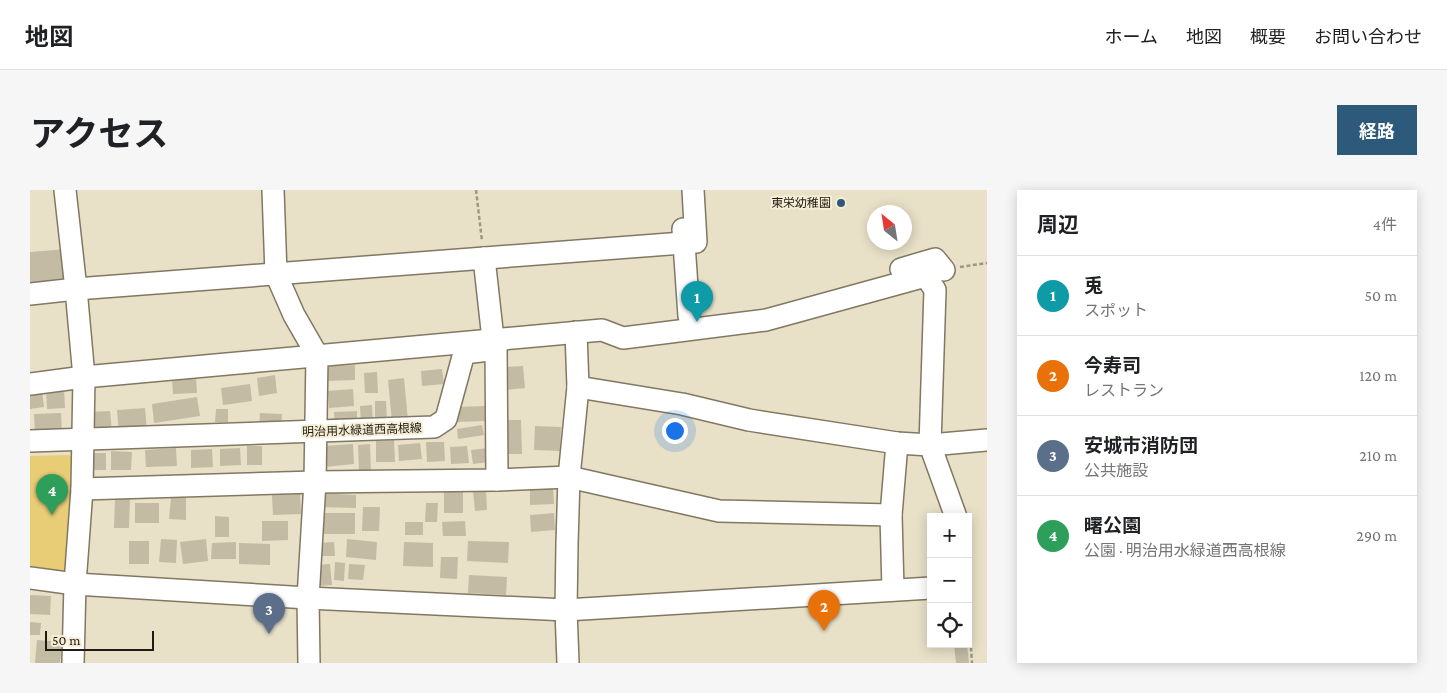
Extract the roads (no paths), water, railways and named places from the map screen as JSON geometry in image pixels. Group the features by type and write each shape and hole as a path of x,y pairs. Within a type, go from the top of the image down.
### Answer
{"street":[{"path":"66,190 84,377 82,489 75,584 73,663"},
{"path":"273,190 276,274 294,315 317,355 315,482 308,598 309,663"},
{"path":"681,190 683,243 690,316"},
{"path":"30,294 696,242 693,190"},
{"path":"484,258 494,344 497,480"},
{"name":"明治用水緑道西高根線","path":"30,441 82,445 316,431 434,427 446,419 464,353 494,344 576,337 607,338 631,323 764,307 935,259 935,273"},
{"path":"614,334 623,338 766,320 935,273 930,445 955,513"},
{"path":"568,663 566,544 578,386 576,337"},
{"path":"30,384 84,377 317,355 494,344"},
{"path":"578,386 682,404 749,420 896,444 930,445 987,440"},
{"path":"893,590 890,515 896,444"},
{"path":"30,453 82,445"},
{"path":"82,489 315,482 497,480 570,476 719,511 890,515"},
{"path":"30,578 75,584 308,598 566,610 927,588"}],"place":[{"name":"東栄幼稚園","path":"841,203"},
{"name":"兎","path":"697,322"},
{"name":"曙公園","path":"52,515"},
{"name":"今寿司","path":"824,631"},
{"name":"安城市消防団","path":"269,634"}]}
